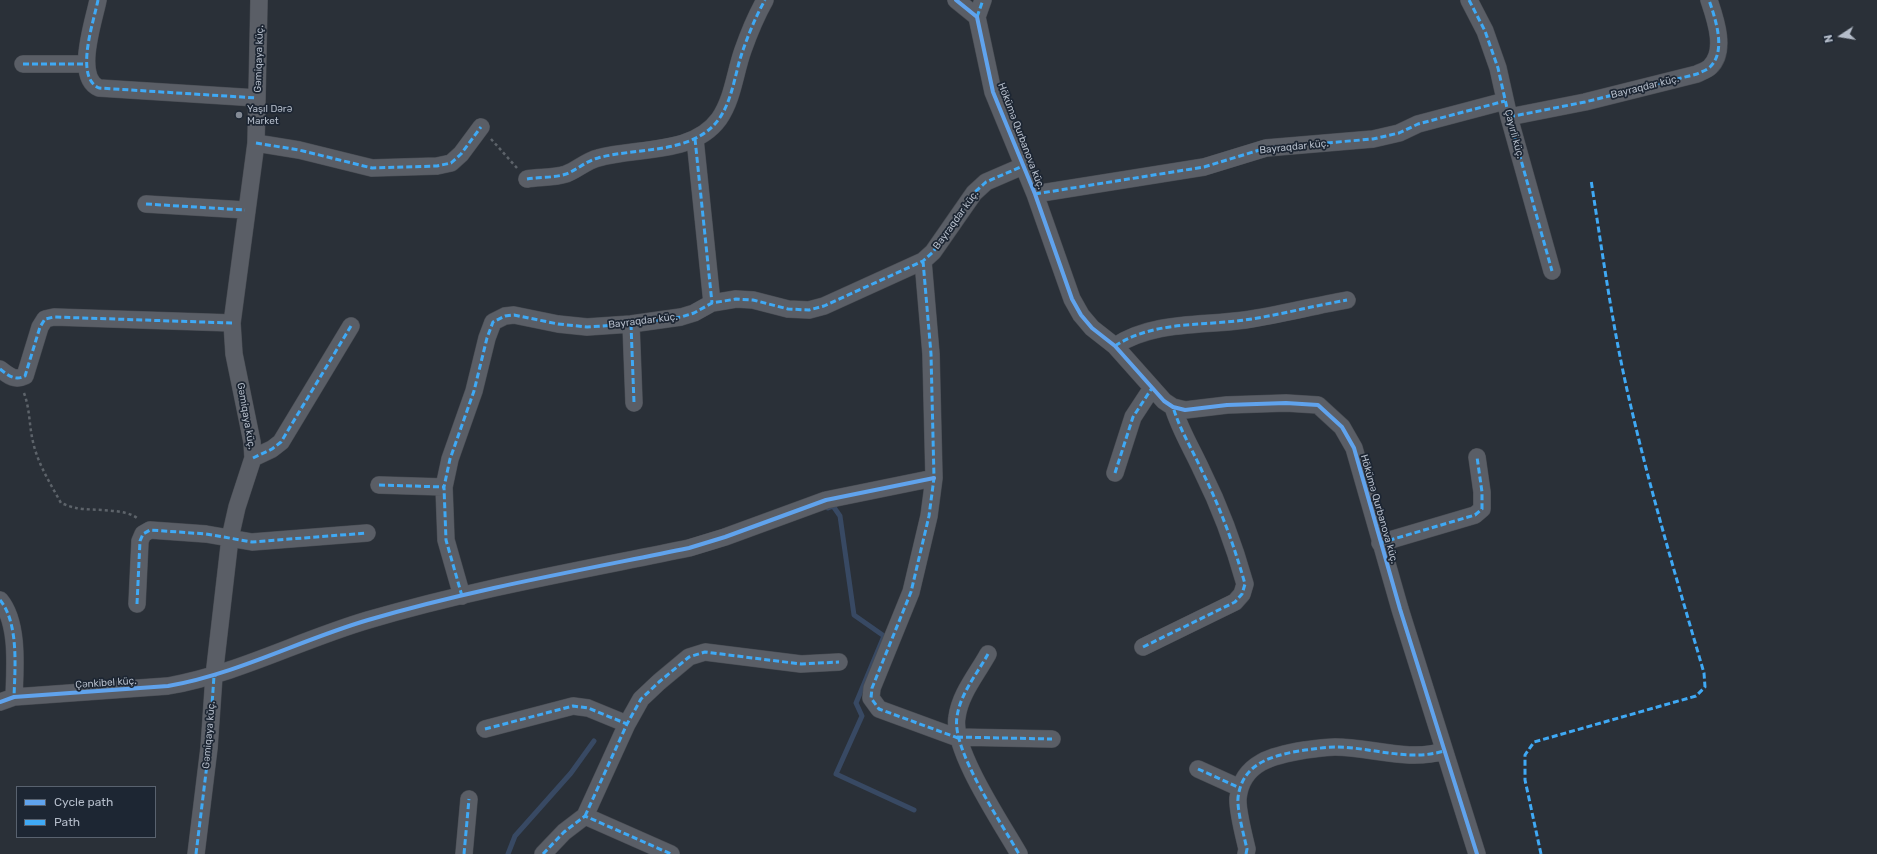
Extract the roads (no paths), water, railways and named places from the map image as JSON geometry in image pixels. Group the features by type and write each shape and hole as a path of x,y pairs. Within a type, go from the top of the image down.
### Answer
{"street":[{"path":"98,0 85,64 92,85 99,88 257,98"},
{"name":"Gəmiqaya küç.","path":"196,854 230,538 237,507 253,458 252,442 234,354 232,323 245,210 256,143 260,0"},
{"path":"527,178 567,174 596,158 672,146 695,139 704,134 719,119 728,103 743,50 765,0"},
{"path":"956,0 977,17 983,0"},
{"name":"Çayırli küç.","path":"1469,0 1485,32 1498,68 1509,117 1552,271"},
{"name":"Bayraqdar küç.","path":"1509,117 1585,102 1674,80 1697,74 1710,67 1716,60 1719,48 1714,15 1709,0"},
{"name":"Hökümə Qurbanova küç.","path":"977,17 993,92 1034,194 1072,299 1081,315 1092,328 1115,346 1164,401 1173,407 1185,410 1227,405 1286,403 1318,405 1342,427 1354,448 1380,543 1477,854"},
{"path":"23,64 85,64"},
{"name":"Bayraqdar küç.","path":"1034,194 1204,167 1266,148 1373,140 1418,124 1505,101"},
{"path":"256,143 299,150 372,168 437,166 451,163 461,154 480,128"},
{"path":"695,139 712,303"},
{"name":"Bayraqdar küç.","path":"462,596 446,540 444,487 450,459 474,391 486,338 493,322 505,316 514,316 558,324 587,327 631,324 681,317 694,313 712,303 736,299 753,300 788,309 809,310 824,306 923,260 933,252 974,194 986,182 1023,166"},
{"path":"146,204 245,210"},
{"path":"923,260 931,354 934,478 928,516 911,592 872,688 871,698 878,709 957,738 1052,739"},
{"path":"1115,346 1128,337 1155,329 1246,320 1347,300"},
{"path":"0,369 11,377 19,379 26,376 40,326 45,319 54,317 232,323"},
{"path":"631,324 634,403"},
{"path":"253,458 272,449 281,442 351,326"},
{"path":"1115,473 1133,417 1152,388"},
{"path":"1143,647 1235,602 1242,594 1245,584 1222,516 1202,471 1179,426 1173,407"},
{"path":"1380,543 1475,515 1482,509 1482,492 1477,457"},
{"name":"Çənkibel küç.","path":"7,700 168,686 214,676 234,670 316,636 369,620 462,596 689,548 725,537 826,500 934,478"},
{"path":"379,485 444,487"},
{"path":"137,604 140,541 143,534 150,530 206,534 252,542 367,533"},
{"path":"0,600 5,606 11,624 15,661 7,700"},
{"path":"543,854 564,832 585,816 628,724 641,700 659,682 689,657 705,652 801,664 839,662"},
{"path":"988,654 961,700 956,718 957,738 969,766 1019,854"},
{"path":"485,729 572,706 588,708 628,724"},
{"path":"1246,854 1247,849 1238,800 1240,788 1243,779 1250,769 1263,760 1288,753 1335,747 1420,755 1444,751"},
{"path":"1198,769 1240,788"},
{"path":"464,854 469,799"},
{"path":"585,816 671,854"}],"waterway":[{"path":"828,508 833,506 840,516 854,615 884,636 856,703 862,716 836,774 914,810"},
{"path":"508,854 515,836 571,773 594,741"}],"place":[{"name":"Yaşıl Dərə Market","path":"239,115"}]}
